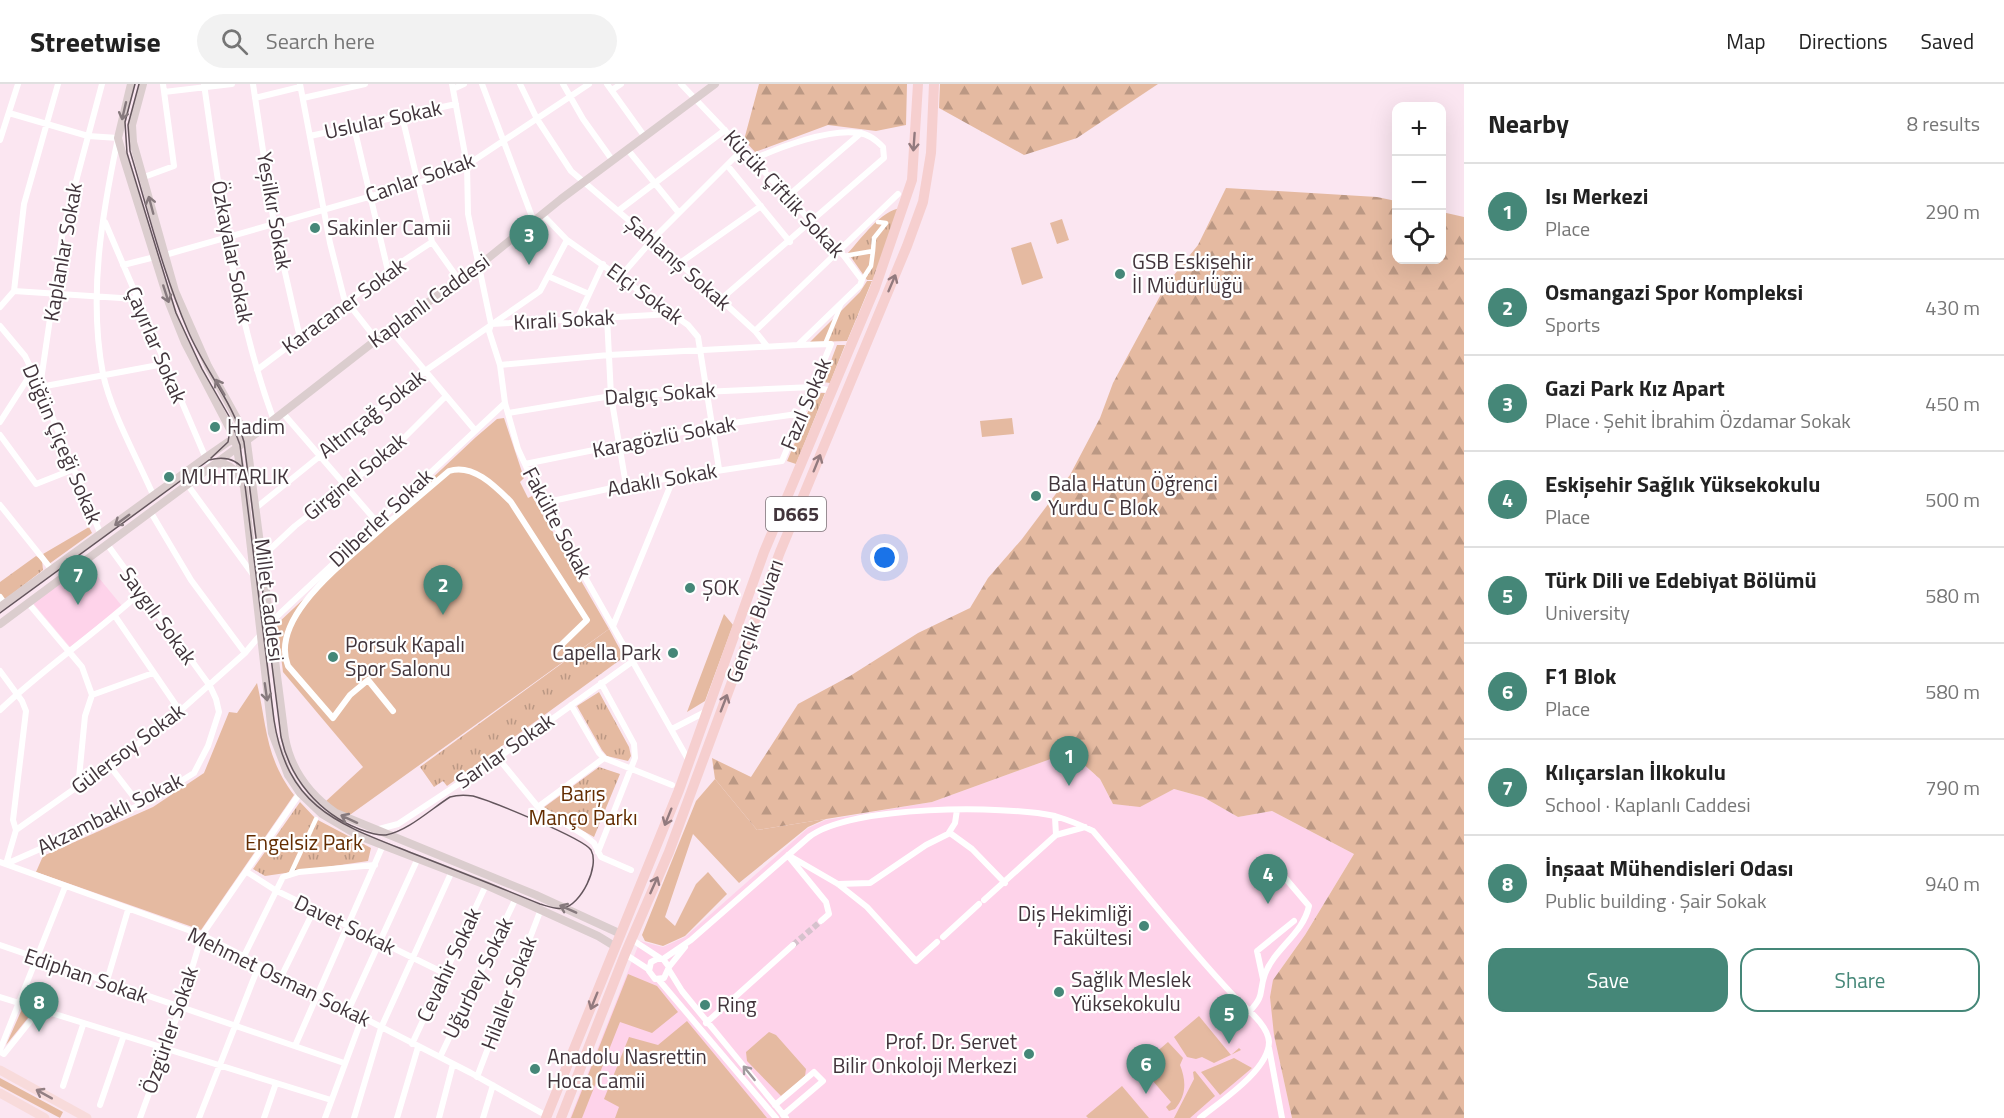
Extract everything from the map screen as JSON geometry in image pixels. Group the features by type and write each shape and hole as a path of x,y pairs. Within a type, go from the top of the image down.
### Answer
{"highway":[{"name":"Gençlik Bulvarı","path":"547,1117 626,936 764,552 875,288 912,180 918,84"},
{"name":"Gençlik Bulvarı","path":"626,936 669,852 780,552 923,202 931,153 934,84"},
{"name":"Gençlik Bulvarı","path":"561,1118 620,950"}],"main road":[{"path":"118,138 131,84"},
{"name":"Millet Caddesi","path":"144,84 132,125 133,142 165,255 192,331 247,438 272,621 285,738 292,763 310,791 323,804 371,830 536,895 626,936"},
{"name":"Kaplanlı Caddesi","path":"2,602 52,570 205,458 258,432 376,339 459,280 715,84"},
{"name":"Millet Caddesi","path":"118,138 155,257 185,342 236,443 244,487 272,733 288,775 300,793 336,824 541,909 598,936 620,950"},
{"name":"Kaplanlı Caddesi","path":"0,624 212,465 236,443"},
{"path":"212,465 223,462 230,467 244,487"},
{"path":"0,1070 87,1118"},
{"path":"0,1093 45,1118"}],"street":[{"path":"0,140 18,84"},
{"path":"0,307 14,291 24,204 58,84"},
{"name":"Kaplanlar Sokak","path":"40,387 56,293 63,230 102,84"},
{"path":"144,177 174,166 163,84"},
{"path":"164,92 232,84"},
{"name":"Yeşilkır Sokak","path":"253,84 274,224 300,338"},
{"path":"303,98 365,84"},
{"path":"452,86 464,84"},
{"path":"482,84 534,222"},
{"name":"Şahlanış Sokak","path":"520,84 537,119 571,171 680,263 755,331 767,346"},
{"path":"563,84 569,97 613,161"},
{"name":"Canlar Sokak","path":"165,255 417,183 467,165 589,84"},
{"path":"621,84 610,87 645,136"},
{"name":"Küçük Çiftlik Sokak","path":"681,84 842,254 862,280"},
{"path":"255,98 300,85 323,209 344,298 376,339"},
{"name":"Özkayalar Sokak","path":"204,86 227,236 257,370 273,418"},
{"name":"Fakülte Sokak","path":"452,86 467,165 468,214 491,324 489,332 500,365 505,403 525,464 543,503 689,761"},
{"name":"Uslular Sokak","path":"310,136 456,104"},
{"path":"9,113 88,136 118,138 95,296 103,376 154,496"},
{"path":"402,116 432,242 459,280"},
{"path":"354,127 388,271"},
{"path":"618,211 725,130"},
{"path":"788,196 861,133"},
{"path":"720,300 813,223 874,170 884,158 883,147 874,138 861,133 833,134 775,150 754,159"},
{"path":"620,277 653,239 743,149"},
{"path":"628,150 679,213"},
{"path":"727,165 790,242"},
{"path":"755,331 842,254 898,194"},
{"path":"680,263 761,206"},
{"name":"Elçi Sokak","path":"543,215 567,240 688,325 698,337 719,469"},
{"name":"Çayırlar Sokak","path":"105,221 205,458 212,465"},
{"path":"878,222 896,221"},
{"path":"798,345 855,292 871,266 874,238 885,222"},
{"name":"Altınçağ Sokak","path":"257,507 425,371 540,291 550,277 567,240"},
{"name":"Karacaner Sokak","path":"257,370 388,271 432,242"},
{"path":"842,254 873,251"},
{"path":"123,265 155,257"},
{"path":"578,318 603,264"},
{"path":"550,277 589,294"},
{"path":"14,291 136,299"},
{"path":"825,344 841,305"},
{"name":"Kırali Sokak","path":"491,324 672,314"},
{"path":"607,317 611,396 626,485"},
{"name":"Düğün Çiçeği Sokak","path":"0,326 25,356 101,534"},
{"path":"390,329 474,429"},
{"name":"Fazıl Sokak","path":"767,346 831,344 782,461"},
{"path":"500,365 609,355 767,346"},
{"path":"40,387 164,364"},
{"path":"0,422 3,413 32,372"},
{"name":"Dalgıç Sokak","path":"508,413 611,396 813,387 832,391"},
{"name":"Girginel Sokak","path":"263,556 295,526 391,451 446,396"},
{"name":"Dilberler Sokak","path":"260,637 272,621 474,429 505,403"},
{"path":"282,412 382,528"},
{"name":"Karagözlü Sokak","path":"525,464 712,426 804,413"},
{"path":"0,435 36,484 74,469"},
{"name":"Adaklı Sokak","path":"543,503 626,485 782,461"},
{"path":"393,711 368,680 350,695 333,718 288,666 284,656 284,641 290,622 319,586 449,471 464,469 495,487 511,502 587,621 554,652"},
{"path":"613,626 674,477"},
{"path":"187,484 254,577"},
{"path":"0,505 52,570"},
{"path":"150,511 192,580 245,653"},
{"name":"Saygılı Sokak","path":"107,544 140,593 210,686"},
{"path":"0,711 17,694 115,616 140,593"},
{"path":"29,604 86,674 92,695 85,716 78,788"},
{"path":"115,616 180,711"},
{"name":"Gülersoy Sokak","path":"16,830 78,788 180,711 210,686 260,637"},
{"name":"Sarılar Sokak","path":"371,830 385,829 398,824 498,758 633,661"},
{"path":"0,671 26,711 13,820 16,830 3,863"},
{"path":"92,695 153,673"},
{"path":"598,852 632,767 634,744 601,683"},
{"name":"Akzambaklı Sokak","path":"3,863 139,804 194,773 208,746 219,712 210,686"},
{"path":"571,705 604,758 632,767 672,785"},
{"path":"672,729 707,711"},
{"path":"498,758 538,807 584,835 594,843 598,852 608,861 631,870"},
{"path":"538,807 604,758"},
{"path":"109,765 139,804"},
{"name":"Özgürler Sokak","path":"140,1118 180,1008 202,936 300,793"},
{"path":"838,884 870,883 926,845 951,832 957,810"},
{"path":"648,969 651,962 662,959 691,940 816,832 848,820 957,810 1011,811 1055,817 1093,831 1266,1030 1282,1118"},
{"path":"1055,817 1056,835"},
{"path":"290,875 316,819"},
{"path":"788,855 838,884 867,908 916,962 1056,835 1085,827"},
{"path":"951,832 966,842 1005,883"},
{"path":"296,1046 383,845"},
{"path":"788,855 826,902 829,914 821,921"},
{"path":"348,1011 418,858"},
{"path":"1249,1012 1261,999 1266,973 1301,927 1309,906 1270,860"},
{"name":"Mehmet Osman Sokak","path":"3,863 202,936 440,1057 547,1117"},
{"path":"244,956 283,876 375,865"},
{"name":"Davet Sokak","path":"247,872 275,890 314,910 446,974"},
{"path":"354,1118 381,1028 452,872"},
{"name":"Cevahir Sokak","path":"397,1118 415,1046 486,885"},
{"path":"39,1010 4,1054 0,1051 65,887"},
{"name":"Uğurbey Sokak","path":"440,1057 516,898"},
{"name":"Hilaller Sokak","path":"477,1077 541,909"},
{"path":"106,984 128,910"},
{"path":"282,975 314,910"},
{"path":"1263,983 1257,951 1294,921"},
{"path":"626,936 662,959 707,1021 781,1112"},
{"path":"658,979 667,976 669,968 691,940"},
{"name":"Ediphan Sokak","path":"0,945 106,984 234,1024 344,1063"},
{"path":"700,1027 793,945"},
{"path":"620,950 648,969 651,976 658,979 775,1117 823,1081 814,1072 781,1112"},
{"path":"199,1118 259,965"},
{"path":"0,997 123,1038 166,1048 331,1100"},
{"path":"325,1118 362,1018"},
{"path":"63,1086 83,1025"},
{"path":"100,1106 123,1038"},
{"path":"1200,1118 1257,1070 1268,1045"},
{"path":"439,1118 453,1064"},
{"path":"264,1118 276,1083"},
{"path":"483,1118 493,1085"}],"shaded area":[{"path":"85,561 122,606 70,647 33,603"},
{"path":"1070,752 1100,779 1113,804 1140,806 1174,789 1203,797 1238,817 1272,811 1354,854 1305,935 1273,980 1274,1035 1292,1118 570,1118 640,941 663,947 685,937 808,828 826,820 932,802"}],"green space":[{"path":"759,84 907,84 906,125 876,131 828,125 755,152 744,140"},
{"path":"940,84 1158,84 1077,138 1024,155 939,108"},
{"path":"1226,188 1377,197 1392,200 1392,264 1446,264 1446,213 1464,217 1464,1118 1292,1118 1274,1035 1270,997 1273,980 1305,935 1354,854 1272,811 1238,817 1203,797 1174,789 1140,807 1113,804 1100,779 1070,752 932,802 757,830 715,779 712,758 751,777 798,704 850,676 918,633 970,608 988,578 1022,539 1070,475 1100,418 1113,383 1166,285 1198,245"},
{"path":"901,208 873,280 867,280 848,253 879,219"},
{"path":"1062,219 1069,240 1057,244 1050,223"},
{"path":"1031,242 1043,278 1022,285 1011,248"},
{"path":"867,281 872,281 847,341 810,342 860,292"},
{"path":"837,345 845,345 830,383 823,382"},
{"path":"816,393 825,393 796,464 787,461"},
{"path":"504,418 524,478 520,482 528,498 532,496 609,629 347,817 325,802 363,767 283,672 277,624 476,437 497,419"},
{"path":"1012,418 1014,434 982,437 980,421"},
{"path":"89,527 92,533 49,564 43,554"},
{"path":"36,556 42,560 43,570 3,601 0,597 0,582"},
{"path":"724,614 733,625 705,701 687,712"},
{"path":"609,629 624,657 447,786 443,781 434,787 420,767"},
{"path":"257,683 272,754 277,768 294,795 201,930 36,872 43,856 153,807 204,773 229,712 237,713"},
{"path":"599,692 629,747 631,756 628,761 607,756 577,706"},
{"name":"Barış Manço Parkı","path":"599,767 620,774 594,837 543,808"},
{"path":"715,779 757,830 826,819 808,827 739,883 693,834 665,917 675,926 696,884 708,872 727,894 685,936 663,946 645,941 642,935 696,801"},
{"name":"Engelsiz Park","path":"300,802 316,819 371,848 368,861 265,876 253,869"},
{"path":"628,974 657,986 678,1012 652,1033 620,1022 582,1118 571,1118"},
{"path":"22,1009 32,1013 6,1045"},
{"path":"1199,1016 1231,1055 1214,1063 1202,1057 1196,1059 1187,1057 1174,1037"},
{"path":"687,1021 767,1118 615,1118 619,1107 604,1099 629,1037 658,1045"},
{"path":"769,1032 776,1035 806,1069 805,1076 781,1096 747,1061 746,1052"},
{"path":"1168,1042 1183,1058 1180,1065 1184,1082 1179,1104 1175,1109 1169,1111 1166,1107 1171,1102 1140,1066"},
{"path":"1234,1058 1252,1068 1220,1095 1201,1072"},
{"path":"1195,1071 1215,1096 1190,1118 1174,1118 1194,1079 1193,1072"},
{"path":"0,1078 63,1112 60,1118 0,1086"},
{"path":"1122,1086 1149,1118 1088,1118 1086,1116"}],"tunnel":[{"path":"793,945 821,921"}],"tram line":[{"path":"135,84 125,122 127,153 176,313 202,369 230,418 240,445 274,720 281,751 292,775 306,795 323,810 342,823 365,834 540,904 552,908 563,908 570,905 582,893 593,865 591,850 572,837 498,805 464,795 450,797 394,833 372,834 331,814 308,793 291,767 281,737 244,442 226,399 188,331 163,264 130,151 128,125 139,84"},
{"path":"211,458 228,442 231,424"},
{"path":"0,613 209,460 229,459 238,463 245,471"}],"place":[{"name":"Sakinler Camii","path":"315,228"},
{"name":"Gazi Park Kız Apart","path":"529,265"},
{"name":"GSB Eskişehir İl Müdürlüğü","path":"1120,274"},
{"name":"Hadim","path":"215,427"},
{"name":"MUHTARLIK","path":"169,477"},
{"name":"Bala Hatun Öğrenci Yurdu C Blok","path":"1036,496"},
{"name":"ŞOK","path":"690,588"},
{"name":"Kılıçarslan İlkokulu","path":"78,605"},
{"name":"Osmangazi Spor Kompleksi","path":"443,615"},
{"name":"Capella Park","path":"673,653"},
{"name":"Porsuk Kapalı Spor Salonu","path":"333,657"},
{"name":"Isı Merkezi","path":"1069,786"},
{"name":"Eskişehir Sağlık Yüksekokulu","path":"1268,904"},
{"name":"Diş Hekimliği Fakültesi","path":"1144,926"},
{"name":"Sağlık Meslek Yüksekokulu","path":"1059,992"},
{"name":"Ring","path":"705,1005"},
{"name":"İnşaat Mühendisleri Odası","path":"39,1032"},
{"name":"Türk Dili ve Edebiyat Bölümü","path":"1229,1044"},
{"name":"Prof. Dr. Servet Bilir Onkoloji Merkezi","path":"1029,1054"},
{"name":"Anadolu Nasrettin Hoca Camii","path":"535,1069"},
{"name":"F1 Blok","path":"1146,1094"}]}
